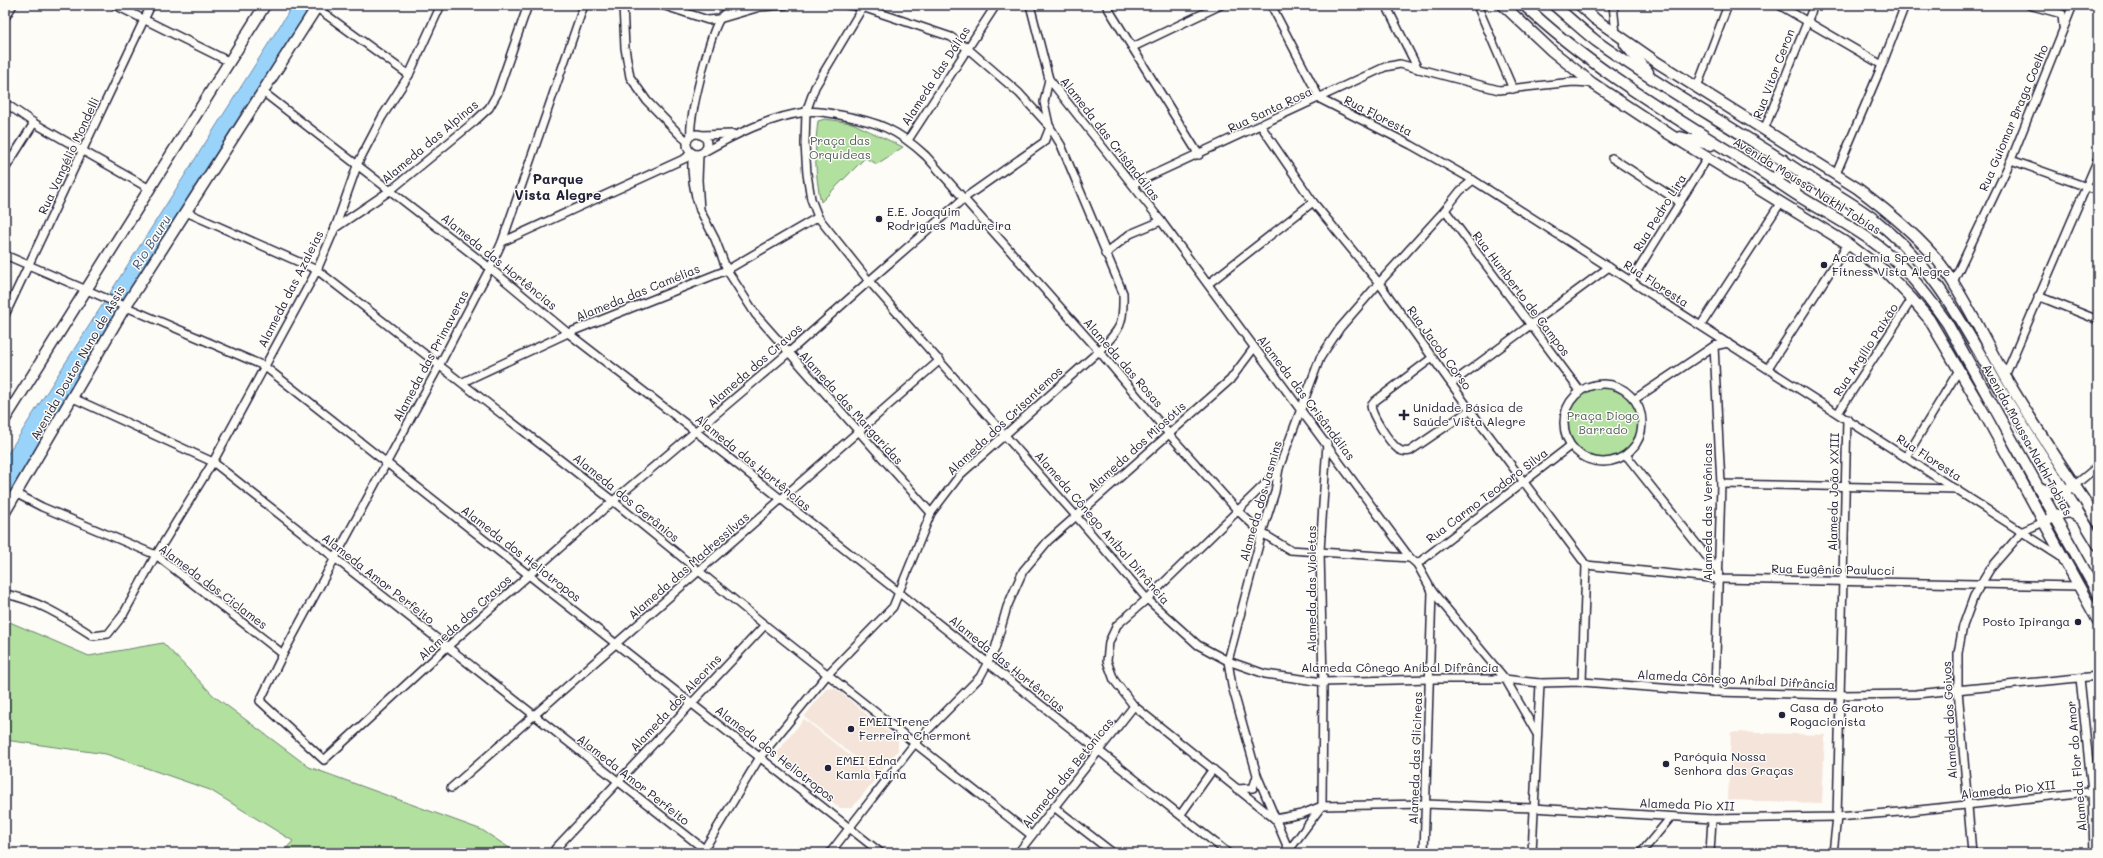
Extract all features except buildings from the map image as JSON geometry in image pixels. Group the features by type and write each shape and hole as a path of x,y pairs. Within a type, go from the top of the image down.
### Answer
{"main road":[{"path":"5,419 265,5"},
{"path":"1503,5 1516,20 1592,83 1669,134 1848,244 1886,272 1929,319 1983,411 2098,621"},
{"path":"1514,5 1516,20"},
{"name":"Avenida Moussa Nakhl Tobias","path":"1524,5 1549,29 1581,54 1649,102 1870,240 1898,264 1922,289 1947,323 2096,590"},
{"name":"Avenida Moussa Nakhl Tobias","path":"1554,5 1595,40 1654,80 1784,160 1879,223 1907,248 1926,269 1952,304 2009,404 2066,491 2098,545"},
{"path":"1580,5 1616,34 1697,88 1836,174 1887,210 1916,238 1953,282 1979,326 2005,376 2043,438 2098,522"},
{"name":"Avenida Doutor Nuno de Assis","path":"5,512 17,494 125,307 264,92 317,6"},
{"path":"1616,34 1654,80"},
{"path":"1669,134 1722,148"},
{"path":"1771,178 1782,175 1786,166 1784,160"},
{"path":"1795,193 1796,183 1808,177"},
{"path":"1952,304 1979,326"},
{"path":"1947,323 1950,354"},
{"path":"1983,411 2007,431"},
{"path":"2043,438 2043,456"},
{"path":"2038,487 2055,494 2066,491 2075,485"},
{"path":"2044,522 2064,512 2074,513 2086,524"},
{"path":"2064,560 2077,558"}],"street":[{"path":"5,18 13,5"},
{"path":"115,5 145,18 230,62"},
{"name":"Rua Vangélio Mondelli","path":"5,315 151,5"},
{"name":"Alameda das Azaleias","path":"5,594 19,596 55,611 93,636 108,634 123,616 156,555 213,462 316,270 334,228 358,163 382,117 409,75 441,5"},
{"name":"Alameda das Alpinas","path":"334,228 391,190 489,108 497,94 528,5"},
{"name":"Alameda das Primaveras","path":"260,701 283,654 386,461 439,366 490,268 502,242 584,5"},
{"path":"623,5 625,48 630,77 647,101 680,135 693,136 737,133"},
{"path":"662,5 708,20 719,19 760,7 786,5"},
{"name":"Alameda das Margaridas","path":"696,153 688,148 693,136 690,127 709,45 719,19 734,5"},
{"path":"847,5 863,6 951,37 967,48 1019,93 1050,127"},
{"name":"Alameda das Dálias","path":"908,140 996,5"},
{"path":"963,199 1044,142 1050,127 1044,102 1049,79 1030,5"},
{"path":"1106,5 1199,155"},
{"path":"1133,47 1221,5"},
{"path":"1271,5 1320,99"},
{"path":"1386,5 1418,69"},
{"path":"1477,5 1513,89"},
{"path":"1614,5 1616,34"},
{"path":"1697,88 1728,5"},
{"path":"1779,5 1882,65"},
{"name":"Rua Vitor Ceron","path":"1764,130 1814,5"},
{"path":"1836,174 1882,65 1904,5"},
{"path":"2029,5 2062,14 2063,29"},
{"name":"Rua Guiomar Braga Coelho","path":"1953,282 2011,160 2073,5"},
{"path":"317,6 409,75"},
{"name":"Alameda Cônego Aníbal Difrância","path":"863,6 815,87 806,112 806,174 811,199 818,217 869,280 1147,599 1198,645 1228,661 1265,674 1324,682 1430,679 1506,680 1540,683 1582,682 1715,692 1840,695 1916,694 2098,676"},
{"name":"Rua Santa Rosa","path":"1133,184 1320,99 1385,67 1400,64 1499,90 1573,82 1592,83"},
{"name":"Alameda das Crisândálias","path":"1049,79 1161,221 1254,348 1327,443 1410,558 1417,564 1432,591 1506,680 1537,734"},
{"name":"Alameda das Hortências","path":"264,92 358,163 490,268 568,333 695,431 1099,752 1181,814 1228,853"},
{"name":"Rua Floresta","path":"1320,99 1411,145 1473,180 2023,531 2064,560"},
{"path":"5,103 34,123 84,150 150,190"},
{"name":"Alameda das Rosas","path":"737,133 776,119 806,112 824,112 861,119 886,127 908,140 926,156 1099,351 1169,434 1238,511 1262,533 1290,550 1410,558"},
{"path":"5,168 34,123"},
{"name":"Rua Jacob Corso","path":"1261,126 1313,202 1378,282 1470,410 1586,565"},
{"name":"Alameda dos Crisantemos","path":"705,852 760,757 828,674 893,607 931,513 960,475 1004,434 1099,351 1116,332 1124,315 1123,293 1105,254 1061,145 1050,127"},
{"path":"502,242 686,158 737,133"},
{"name":"Alameda das Margaridas","path":"693,136 705,139 706,145 696,153 691,170 695,196 700,210 715,239 727,270 756,315 931,513"},
{"name":"Rua Pedro Lira","path":"1631,281 1708,157"},
{"path":"1612,158 1680,202"},
{"path":"2005,376 2038,296 2087,187 2098,158"},
{"path":"2011,160 2098,192"},
{"name":"Alameda dos Jasmins","path":"1288,852 1257,775 1232,686 1228,661 1262,533 1275,492 1279,468 1320,358 1340,328 1378,282 1446,210 1460,191 1473,180"},
{"name":"Alameda dos Cravos","path":"260,701 324,760 447,647 613,501 788,353 869,280 963,199"},
{"path":"1208,284 1313,202"},
{"path":"1701,325 1781,202"},
{"name":"Rua Humberto de Campos","path":"1446,210 1530,326 1580,391"},
{"name":"Alameda dos Gerânios","path":"186,212 316,270 439,366 463,382 613,501 765,625 1031,835"},
{"name":"Alameda das Camélias","path":"463,382 568,333 727,270 818,217"},
{"path":"1105,254 1130,234 1161,221"},
{"path":"1768,368 1848,244"},
{"name":"Alameda dos Heliotropos","path":"5,255 264,366 529,575 618,643 881,853"},
{"path":"1452,383 1609,267"},
{"path":"2038,296 2098,320"},
{"name":"Rua Argílio Paixão","path":"1838,413 1912,299"},
{"path":"1635,399 1714,346 1728,343"},
{"name":"Alameda das Verônicas","path":"1714,346 1721,484 1715,692"},
{"name":"Alameda dos Miosótis","path":"830,853 849,826 915,743 980,677 995,649 1007,606 1023,571 1048,541 1230,380 1254,348"},
{"path":"1432,358 1375,401 1371,406 1372,414 1397,448 1404,452 1410,451 1470,410"},
{"name":"Alameda das Madressilvas","path":"451,788 940,360"},
{"path":"1906,457 1959,370"},
{"path":"1609,384 1626,391 1635,399 1642,417 1641,435 1635,446 1626,455 1615,461 1596,462 1579,455 1570,446 1564,429 1565,410 1571,399 1580,391 1591,385 1609,384"},
{"name":"Alameda Amor Perfeito","path":"73,398 213,462 705,852"},
{"name":"Alameda João XXIII","path":"1833,853 1837,817 1847,419"},
{"name":"Alameda das Violetas","path":"1322,806 1324,682 1320,551 1327,443"},
{"name":"Rua Carmo Teodoro Silva","path":"1417,564 1570,446"},
{"path":"1626,455 1719,575"},
{"path":"2075,485 2098,466"},
{"path":"1275,820 1134,706 1114,680 1107,661 1109,642 1117,625 1147,599 1238,511 1279,468"},
{"path":"1721,484 1957,490"},
{"path":"1263,486 1275,492"},
{"name":"Alameda dos Ciclames","path":"17,494 42,507 156,555 283,654"},
{"name":"Alameda dos Goivos","path":"1972,853 1966,805 1958,690 1958,653 1964,626 1974,596 1990,569 2023,531 2044,522"},
{"path":"1582,682 1586,565"},
{"name":"Rua Eugênio Paulucci","path":"1586,565 1719,575 1843,581 2079,586"},
{"name":"Alameda das Glicineas","path":"1424,853 1432,591"},
{"name":"Alameda dos Alecrins","path":"555,849 765,625"},
{"name":"Alameda Flor do Amor","path":"2080,678 2095,792 2094,853"},
{"path":"1532,853 1540,683"},
{"name":"Alameda das Betonicas","path":"1018,853 1134,706"},
{"path":"1181,814 1213,769"},
{"path":"1236,789 1254,788 1257,775"},
{"name":"Alameda Pio XII","path":"1275,820 1302,814 1322,806 1425,804 1533,808 1712,819 1837,817 2095,792"},
{"path":"1054,806 1113,853"},
{"path":"1288,852 1322,806"},
{"path":"1641,853 1671,817"},
{"path":"1710,853 1712,819"}],"shaded area":[{"name":"EMEII Irene Ferreira Chermont","path":"835,688 898,740 898,750 878,775 804,717 826,689"},
{"name":"EMEI Edna Kamla Faina","path":"804,719 877,777 852,808 840,808 779,759 777,752"},
{"path":"1731,732 1825,735 1822,803 1728,800"}],"green space":[{"name":"Praça das Orquideas","path":"825,119 852,123 903,147 877,164 865,158 821,202 816,172 816,142 818,121"},
{"name":"Praça Diogo Barrado","path":"1603,385 1617,388 1630,396 1638,409 1641,423 1638,437 1630,450 1617,458 1603,461 1589,458 1576,450 1568,437 1565,423 1568,409 1576,396 1589,388"},
{"path":"5,620 89,656 163,643 214,696 309,767 482,830 517,853 282,853 293,841 210,790 106,754 5,740"}],"water":[{"name":"Rio Bauru","path":"293,5 313,5 110,322 28,465 5,502 5,458"}],"place":[{"name":"E.E. Joaquim Rodrigues Madureira","path":"879,219"},
{"name":"Academia Speed Fitness Vista Alegre","path":"1824,265"},
{"name":"Unidade Básica de Saúde Vista Alegre","path":"1404,415"},
{"name":"Posto Ipiranga","path":"2078,622"},
{"name":"Casa do Garoto Rogacionista","path":"1782,715"},
{"name":"EMEII Irene Ferreira Chermont","path":"851,729"},
{"name":"Paróquia Nossa Senhora das Graças","path":"1666,764"},
{"name":"EMEI Edna Kamla Faina","path":"828,768"}],"district":[{"name":"Parque Vista Alegre","path":"558,188"}]}
